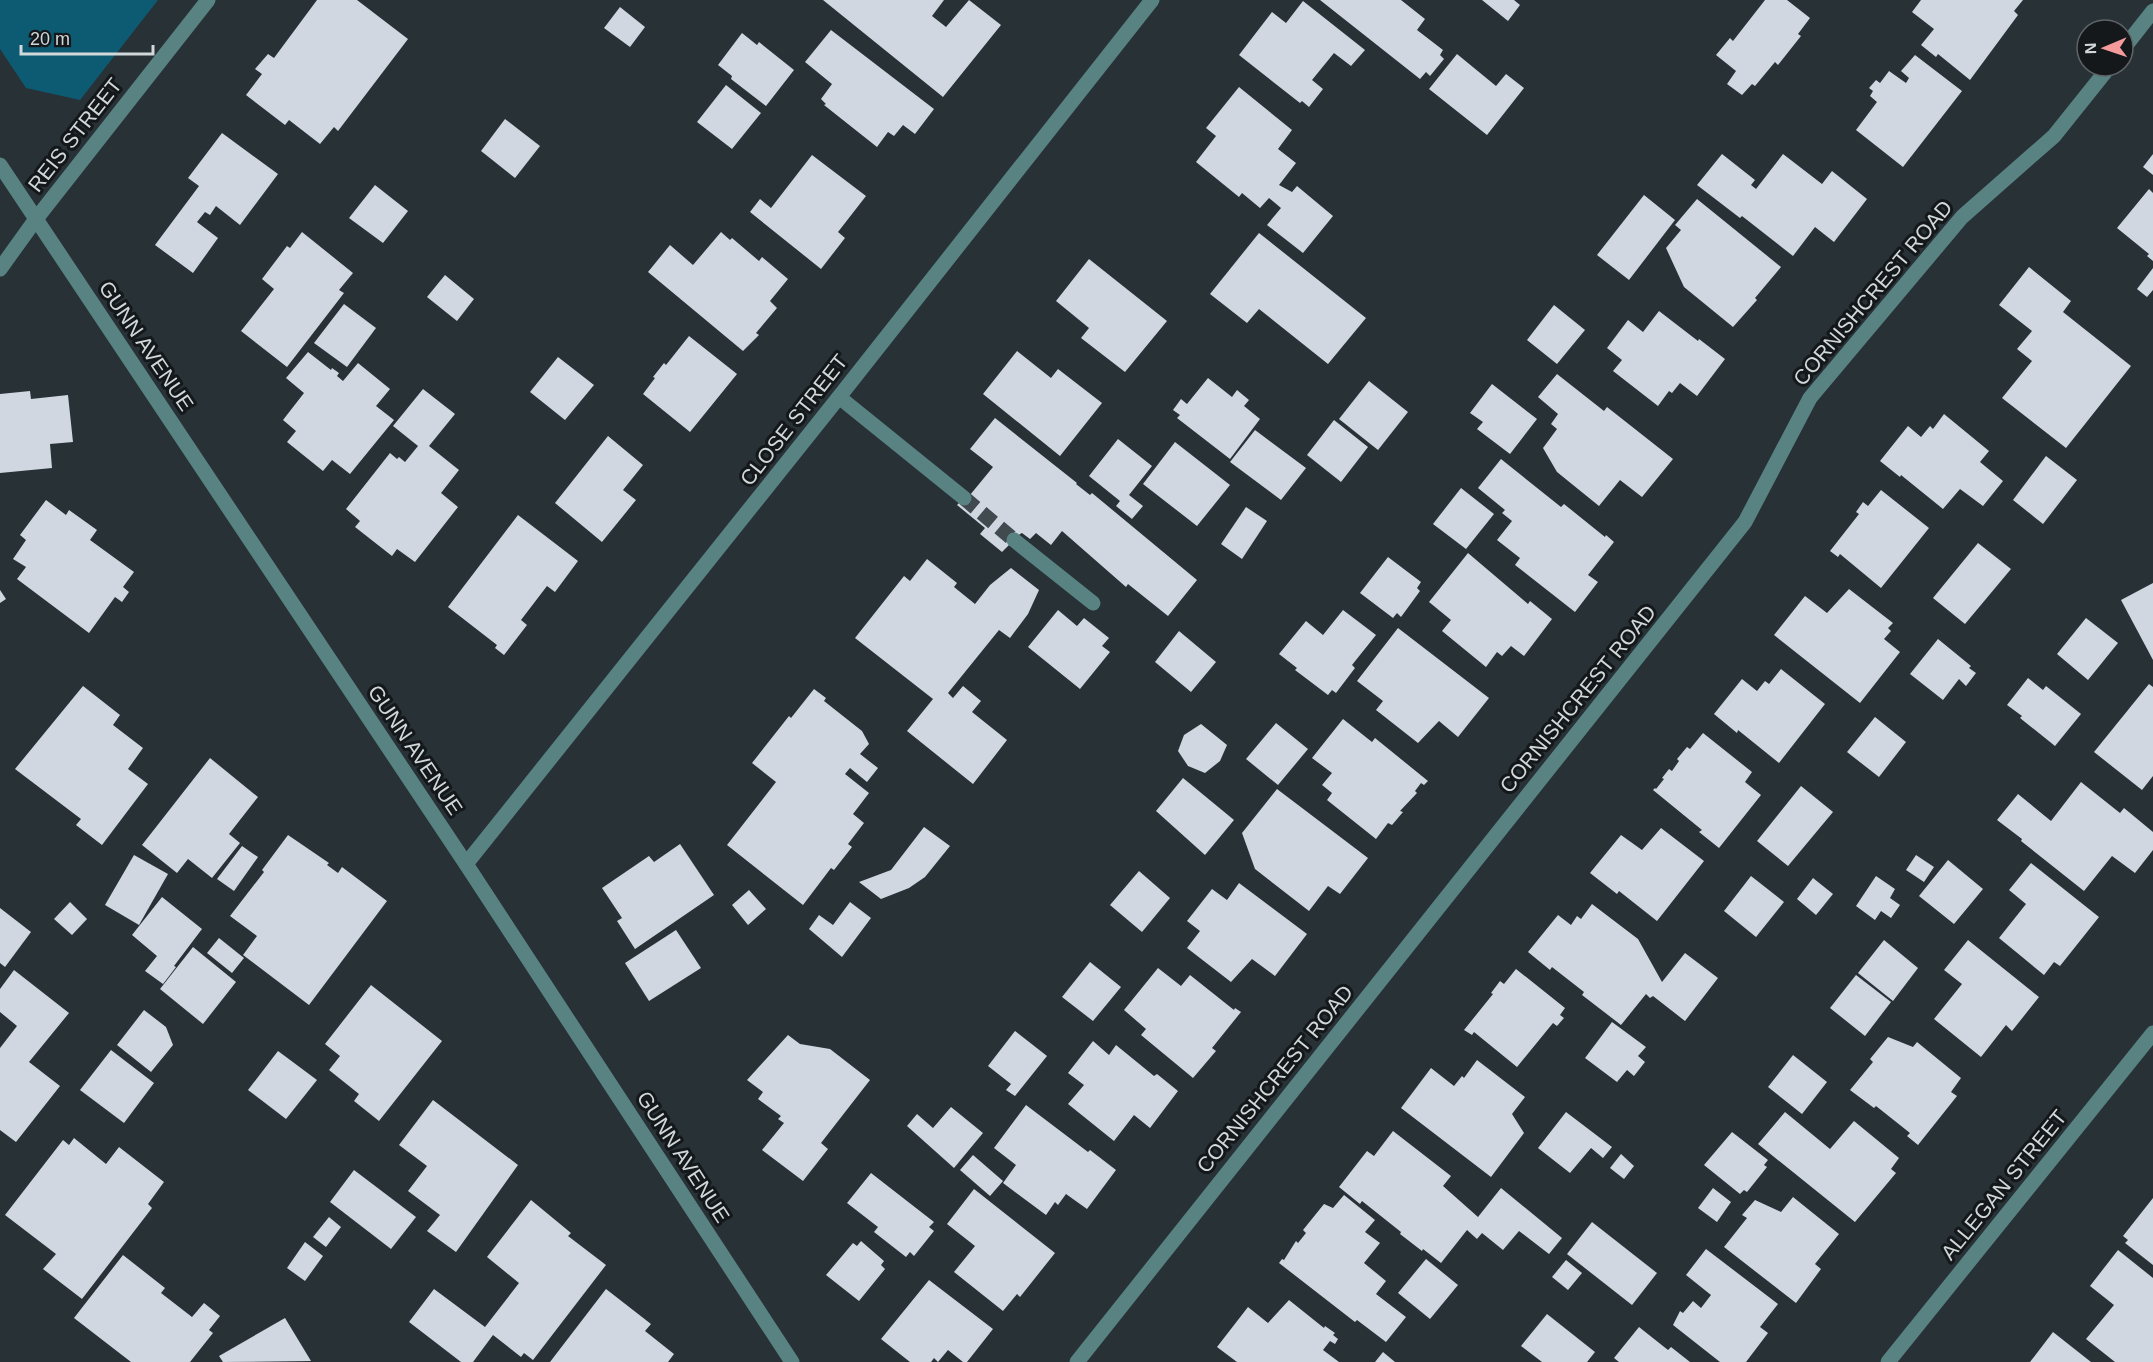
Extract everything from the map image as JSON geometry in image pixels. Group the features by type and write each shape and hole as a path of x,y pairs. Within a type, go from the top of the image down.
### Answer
{"street":[{"name":"REIS STREET","path":"0,269 36,219 208,0"},
{"name":"CLOSE STREET","path":"466,864 1152,0"},
{"path":"2135,34 2153,11"},
{"name":"CORNISHCREST ROAD","path":"1077,1362 1745,522 1810,398 1962,217 2054,136 2100,78"},
{"name":"GUNN AVENUE","path":"0,165 466,864 792,1362"},
{"path":"839,397 964,498"},
{"path":"1014,540 1093,603"},
{"name":"ALLEGAN STREET","path":"1888,1362 2153,1034"}],"shaded area":[{"path":"0,0 158,0 80,100 26,88 0,49"}],"building":[{"path":"317,0 357,0 408,39 338,131 334,127 320,144 289,120 285,125 246,95 262,74 255,69 268,54 274,58"},
{"path":"823,0 944,0 932,16 946,27 969,0 1001,25 943,97"},
{"path":"1320,0 1401,0 1425,19 1417,30 1443,50 1440,55 1444,59 1430,76 1426,72 1420,79"},
{"path":"1482,0 1514,0 1520,5 1508,21"},
{"path":"1765,0 1787,0 1810,18 1798,34 1801,36 1778,65 1775,62 1755,86 1752,84 1742,95 1727,84 1736,71 1716,55 1730,38 1733,41"},
{"path":"1921,0 2023,0 2014,11 2018,15 1970,80 1938,54 1936,57 1921,45 1934,29 1912,12"},
{"path":"1303,1 1365,50 1351,66 1334,53 1312,80 1323,89 1309,107 1302,101 1300,103 1239,55 1272,12 1286,23"},
{"path":"620,7 645,27 630,47 604,28"},
{"path":"831,30 934,109 915,134 903,125 894,136 888,132 877,147 824,105 826,104 821,99 832,84 805,62"},
{"path":"742,33 757,45 759,42 794,70 766,106 731,79 732,76 718,65"},
{"path":"1457,54 1496,86 1506,74 1524,88 1487,135 1429,89"},
{"path":"1915,55 1962,91 1903,167 1856,130 1877,102 1870,96 1873,91 1869,88 1876,80 1880,83 1889,71 1906,83 1909,78 1901,71"},
{"path":"726,85 761,113 732,149 697,122"},
{"path":"1239,87 1292,130 1278,149 1296,163 1279,185 1292,192 1297,186 1333,216 1303,253 1267,225 1281,208 1269,198 1260,208 1242,193 1239,197 1196,162 1216,136 1206,128"},
{"path":"505,119 540,146 515,178 481,151"},
{"path":"222,133 278,174 240,225 216,206 210,215 205,212 197,222 218,238 193,273 155,245 199,186 188,178"},
{"path":"1722,154 1755,180 1751,185 1756,189 1783,154 1822,184 1832,171 1867,199 1834,242 1815,227 1793,256 1742,216 1740,218 1697,185"},
{"path":"2153,154 2153,175 2143,167"},
{"path":"812,155 866,196 838,232 845,238 821,269 750,212 760,199 771,208"},
{"path":"375,185 408,211 383,243 349,218"},
{"path":"2149,189 2153,193 2153,261 2147,256 2149,254 2117,228"},
{"path":"1644,195 1675,220 1629,280 1597,255"},
{"path":"1697,199 1781,267 1755,298 1757,300 1733,327 1684,287 1666,248 1681,230 1675,225"},
{"path":"302,232 353,273 339,290 344,293 287,367 241,331 274,289 262,279 287,246 290,248"},
{"path":"721,232 730,240 732,238 759,261 762,257 788,279 770,301 777,308 756,333 759,335 743,351 648,272 670,245 693,265"},
{"path":"1259,233 1366,318 1328,364 1259,309 1247,323 1210,294"},
{"path":"1089,259 1167,321 1125,372 1081,338 1089,328 1056,301"},
{"path":"2029,267 2071,301 2063,312 2131,366 2066,448 2002,398 2032,361 2017,349 2032,331 1999,305"},
{"path":"2153,268 2153,290 2147,297 2137,289"},
{"path":"445,275 474,299 457,321 427,297"},
{"path":"344,304 376,328 347,367 314,343"},
{"path":"1554,305 1585,330 1557,364 1527,340"},
{"path":"1659,311 1725,359 1697,396 1680,383 1672,393 1669,391 1658,406 1613,371 1622,360 1607,348 1628,320 1643,332"},
{"path":"689,336 737,374 690,432 643,394 664,363 666,365"},
{"path":"1017,351 1051,378 1058,369 1102,403 1060,456 983,394"},
{"path":"308,352 331,370 332,368 339,373 337,376 343,381 358,363 390,389 376,406 394,420 350,474 332,460 323,471 287,442 296,431 283,420 304,393 286,378"},
{"path":"558,357 594,385 565,420 530,392"},
{"path":"1557,374 1604,411 1607,407 1673,459 1642,497 1620,480 1599,506 1557,472 1543,448 1557,429 1551,424 1558,414 1538,397"},
{"path":"1208,378 1232,397 1237,390 1249,400 1244,406 1260,419 1230,459 1177,418 1180,415 1173,410 1181,399 1187,404"},
{"path":"1369,381 1408,412 1378,450 1339,419"},
{"path":"1492,384 1537,419 1510,454 1477,429 1483,422 1470,413"},
{"path":"423,389 455,414 429,446 459,470 441,493 458,507 415,562 397,549 392,556 355,527 360,521 346,509 390,453 405,462 418,446 393,426"},
{"path":"30,391 31,399 68,395 73,442 50,444 52,468 0,473 0,394"},
{"path":"1944,414 1989,451 1980,462 2003,481 1983,506 1960,489 1943,509 1880,461 1908,426 1921,437 1930,426 1933,429"},
{"path":"995,418 1090,495 1092,493 1197,580 1168,616 1128,584 1126,587 1062,531 1051,545 1036,533 1030,539 1022,533 1002,552 980,534 985,528 957,505 970,495 993,467 970,449"},
{"path":"1334,420 1368,447 1341,482 1307,455"},
{"path":"1255,430 1306,468 1281,500 1230,462"},
{"path":"608,436 643,465 623,490 636,500 602,542 555,503"},
{"path":"1118,439 1152,466 1129,495 1143,506 1132,519 1116,506 1120,501 1089,476"},
{"path":"1175,442 1230,485 1197,526 1143,484"},
{"path":"2046,456 2077,480 2043,524 2013,500"},
{"path":"1501,459 1561,507 1564,504 1614,542 1588,575 1598,582 1575,612 1515,565 1520,558 1497,540 1512,521 1502,513 1505,510 1478,488"},
{"path":"1461,488 1494,514 1466,549 1433,524"},
{"path":"1881,490 1929,528 1881,588 1840,554 1838,557 1830,551 1859,514 1856,512 1863,502 1868,506"},
{"path":"46,500 66,515 69,510 97,530 90,540 134,572 123,587 129,592 122,602 115,597 89,633 17,579 26,567 13,559 26,540 20,535"},
{"path":"1246,507 1267,521 1242,559 1221,544"},
{"path":"518,515 578,561 555,592 547,586 521,620 527,625 504,655 495,648 497,645 448,607"},
{"path":"1978,543 2011,569 1965,624 1933,598"},
{"path":"1468,553 1528,604 1530,601 1552,619 1524,656 1511,646 1502,656 1497,652 1486,667 1442,631 1451,620 1429,602"},
{"path":"1388,557 1421,582 1417,588 1420,591 1401,617 1397,613 1393,618 1360,593"},
{"path":"927,559 957,583 954,587 975,604 990,585 1011,568 1039,590 1028,614 1010,638 999,630 948,693 953,698 963,686 981,701 972,712 1007,740 973,784 907,731 933,699 855,638 904,576 910,581"},
{"path":"2153,583 2153,660 2121,600"},
{"path":"1849,589 1893,623 1888,628 1891,631 1884,639 1900,652 1860,703 1774,635 1805,596 1827,613"},
{"path":"0,590 6,599 0,603"},
{"path":"1058,610 1077,626 1084,618 1109,638 1102,646 1110,652 1080,689 1028,647"},
{"path":"1343,610 1376,635 1352,665 1355,668 1336,693 1332,690 1328,695 1295,670 1297,668 1279,654 1306,621 1323,635"},
{"path":"2086,618 2118,643 2088,680 2057,654"},
{"path":"1398,628 1489,698 1458,737 1439,721 1418,743 1376,710 1383,701 1357,681"},
{"path":"1179,631 1216,662 1191,692 1155,662"},
{"path":"1938,639 1971,666 1969,668 1976,673 1966,686 1959,679 1943,700 1910,674"},
{"path":"1781,669 1825,704 1779,763 1714,714 1742,679 1757,691 1765,681 1769,684"},
{"path":"2028,678 2043,690 2046,686 2081,714 2055,746 2007,705"},
{"path":"2149,684 2153,687 2153,776 2142,790 2094,752"},
{"path":"83,686 120,715 113,725 143,748 128,769 148,784 102,845 76,825 81,819 15,769"},
{"path":"814,689 826,698 824,701 862,731 869,744 860,754 878,768 867,782 850,768 845,774 869,793 853,814 864,823 848,844 852,847 834,870 831,868 803,905 727,845 776,782 752,763 789,716 791,718"},
{"path":"1875,717 1906,742 1879,777 1847,752"},
{"path":"1343,719 1372,742 1375,738 1428,781 1424,785 1421,783 1415,791 1417,793 1400,811 1403,812 1392,825 1388,823 1376,839 1327,800 1332,793 1322,785 1332,773 1312,758"},
{"path":"1276,723 1308,749 1278,785 1246,759"},
{"path":"1201,724 1227,745 1220,761 1205,773 1188,766 1178,751 1184,735"},
{"path":"1703,733 1752,772 1745,782 1761,795 1719,848 1699,832 1702,830 1653,790 1664,779 1662,778 1669,769 1672,771 1679,761 1677,759 1687,747 1690,749"},
{"path":"210,758 258,797 229,834 240,843 212,878 188,859 177,873 142,845"},
{"path":"1183,778 1234,820 1205,855 1156,811"},
{"path":"2081,782 2120,813 2124,808 2153,832 2153,850 2135,873 2112,856 2084,891 1997,820 2018,794 2051,821"},
{"path":"1801,786 1833,812 1788,866 1757,841"},
{"path":"1277,789 1368,858 1340,894 1328,886 1309,911 1255,869 1242,833"},
{"path":"924,827 950,846 925,877 909,888 881,899 859,882 891,870"},
{"path":"1661,828 1704,861 1657,921 1619,891 1617,894 1590,873 1621,835 1642,850"},
{"path":"288,835 329,863 327,865 338,873 342,867 387,901 309,1005 243,955 257,936 230,916 264,872 262,870"},
{"path":"680,844 714,895 635,949 617,921 622,918 602,888 649,856 654,862"},
{"path":"242,846 258,857 234,891 217,879"},
{"path":"134,855 168,874 139,925 105,905"},
{"path":"1916,855 1934,867 1924,882 1906,870"},
{"path":"1948,860 1983,889 1954,924 1919,896"},
{"path":"2031,863 2099,917 2060,966 2054,962 2044,975 1999,938 2026,904 2009,890"},
{"path":"1139,871 1170,898 1142,932 1110,905"},
{"path":"1751,876 1784,902 1756,937 1724,911"},
{"path":"1876,876 1895,889 1890,898 1900,905 1891,918 1881,911 1875,920 1856,906"},
{"path":"1813,878 1833,894 1816,915 1797,899"},
{"path":"1239,883 1307,934 1275,976 1252,959 1231,982 1187,948 1200,931 1187,921 1212,889 1227,900"},
{"path":"749,890 766,909 748,925 732,905"},
{"path":"162,897 202,929 163,984 145,971 157,956 132,935"},
{"path":"70,902 87,919 72,935 54,919"},
{"path":"850,902 871,918 842,957 809,929 819,915 833,925"},
{"path":"1592,904 1638,939 1662,982 1685,953 1718,978 1685,1021 1653,996 1650,998 1646,994 1621,1025 1582,995 1584,992 1552,967 1550,970 1528,952 1558,915 1571,925 1577,916 1581,919"},
{"path":"0,908 31,932 5,967 0,963"},
{"path":"676,930 701,968 649,1001 625,963"},
{"path":"219,938 244,958 232,973 207,953"},
{"path":"1884,940 1918,968 1893,1001 1858,973"},
{"path":"1968,940 2039,997 2012,1031 2006,1025 1981,1057 1934,1019 1962,984 1944,970"},
{"path":"193,947 236,982 203,1024 160,989"},
{"path":"1090,962 1121,987 1093,1021 1062,997"},
{"path":"1158,968 1181,986 1190,975 1234,1010 1235,1008 1241,1012 1212,1048 1216,1051 1193,1078 1141,1035 1146,1029 1124,1010"},
{"path":"1516,969 1565,1008 1560,1015 1564,1018 1557,1026 1553,1023 1517,1067 1474,1032 1472,1035 1464,1030 1493,994 1491,993 1500,981 1504,984"},
{"path":"14,970 69,1013 29,1062 60,1086 16,1142 0,1130 0,1048 17,1026 0,1012 0,989"},
{"path":"1856,975 1891,1002 1865,1036 1830,1008"},
{"path":"371,985 442,1041 379,1121 354,1101 359,1094 329,1070 340,1056 325,1044"},
{"path":"144,1010 166,1027 173,1045 151,1072 117,1045"},
{"path":"1612,1022 1646,1047 1638,1056 1645,1062 1634,1076 1627,1070 1617,1082 1585,1058"},
{"path":"1015,1031 1047,1056 1015,1096 1006,1090 1011,1084 988,1066"},
{"path":"788,1035 800,1044 830,1049 870,1080 821,1143 828,1149 803,1181 762,1150 784,1123 778,1119 781,1116 758,1099 763,1092 747,1080"},
{"path":"1888,1037 1913,1047 1917,1042 1961,1078 1951,1092 1957,1096 1918,1145 1907,1136 1910,1133 1876,1106 1874,1108 1850,1090 1873,1062 1870,1059"},
{"path":"1093,1041 1109,1055 1116,1045 1154,1076 1157,1074 1178,1091 1150,1128 1134,1115 1114,1141 1068,1104 1084,1085 1068,1073"},
{"path":"111,1050 154,1083 124,1123 80,1090"},
{"path":"278,1051 317,1080 286,1119 248,1090"},
{"path":"1793,1055 1827,1082 1802,1114 1768,1087"},
{"path":"1477,1060 1525,1097 1512,1114 1524,1133 1491,1177 1401,1108 1431,1068 1454,1086 1462,1076 1464,1078"},
{"path":"433,1100 518,1165 456,1252 427,1231 440,1215 408,1191 427,1166 399,1145"},
{"path":"1026,1105 1088,1152 1090,1150 1116,1170 1087,1209 1066,1194 1058,1205 1055,1202 1046,1215 1003,1183 1016,1165 994,1148"},
{"path":"951,1107 983,1133 954,1168 907,1126 917,1114 933,1128"},
{"path":"1566,1112 1612,1147 1603,1158 1591,1148 1570,1173 1538,1148"},
{"path":"1785,1112 1830,1149 1854,1121 1899,1158 1891,1169 1896,1173 1855,1222 1758,1144"},
{"path":"1393,1131 1451,1176 1443,1186 1478,1217 1501,1188 1562,1238 1549,1254 1519,1231 1503,1250 1482,1233 1477,1239 1467,1230 1441,1263 1423,1249 1422,1251 1362,1201 1360,1204 1339,1187 1367,1151 1374,1156"},
{"path":"1732,1132 1768,1160 1764,1165 1767,1167 1747,1192 1744,1190 1740,1194 1704,1165"},
{"path":"74,1138 106,1164 119,1147 164,1182 148,1204 152,1208 82,1299 43,1269 56,1254 5,1215 63,1140 69,1145"},
{"path":"1621,1154 1634,1166 1624,1179 1610,1168"},
{"path":"973,1155 1003,1181 990,1196 960,1170"},
{"path":"354,1170 416,1217 391,1249 330,1202"},
{"path":"871,1173 934,1222 929,1227 934,1231 914,1256 910,1252 906,1257 874,1232 878,1227 847,1203"},
{"path":"1713,1188 1731,1202 1717,1222 1698,1208"},
{"path":"974,1189 1055,1253 1020,1297 1017,1294 1003,1311 954,1272 975,1246 947,1224"},
{"path":"1344,1195 1375,1220 1365,1232 1380,1243 1364,1263 1386,1281 1376,1294 1406,1317 1386,1342 1357,1320 1355,1322 1279,1263 1282,1259 1284,1260 1296,1241 1298,1243 1306,1233 1303,1230 1324,1204 1333,1208"},
{"path":"1793,1197 1839,1234 1815,1264 1821,1269 1796,1303 1724,1247 1747,1218 1742,1215 1755,1200 1781,1212"},
{"path":"2153,1198 2153,1265 2125,1243 2128,1240 2123,1236"},
{"path":"531,1200 571,1233 568,1236 606,1265 533,1360 524,1353 521,1357 493,1335 473,1362 461,1362 409,1322 434,1289 485,1327 519,1283 487,1257"},
{"path":"329,1217 341,1227 326,1247 313,1237"},
{"path":"1592,1222 1657,1273 1632,1305 1567,1254"},
{"path":"861,1241 884,1261 881,1265 885,1269 859,1301 826,1275 853,1243 857,1246"},
{"path":"305,1242 323,1256 305,1281 287,1268"},
{"path":"1706,1249 1778,1304 1760,1327 1768,1333 1746,1362 1720,1362 1673,1325 1680,1311 1683,1313 1693,1301 1701,1308 1711,1295 1686,1275"},
{"path":"2118,1250 2153,1278 2153,1362 2115,1362 2086,1339 2114,1305 2090,1286"},
{"path":"123,1255 165,1288 161,1293 192,1317 204,1303 220,1316 209,1330 213,1333 190,1362 131,1362 74,1318"},
{"path":"1426,1259 1458,1285 1430,1319 1398,1293"},
{"path":"1566,1260 1582,1273 1568,1290 1552,1277"},
{"path":"929,1280 993,1329 967,1362 963,1362 948,1350 938,1362 934,1358 931,1362 910,1362 881,1339"},
{"path":"606,1289 651,1324 645,1331 674,1354 668,1362 550,1362"},
{"path":"1289,1300 1324,1328 1325,1326 1335,1333 1333,1335 1338,1339 1335,1344 1330,1341 1323,1350 1339,1362 1237,1362 1217,1347 1248,1307 1268,1323"},
{"path":"1547,1314 1595,1352 1587,1362 1542,1362 1521,1346"},
{"path":"285,1318 311,1361 223,1362 219,1356"},
{"path":"1639,1327 1668,1350 1671,1347 1690,1362 1619,1362 1614,1358"},
{"path":"2053,1332 2091,1362 2030,1362"},
{"path":"1383,1352 1395,1362 1375,1362"}],"tunnel":[{"path":"964,498 1014,540"}]}
